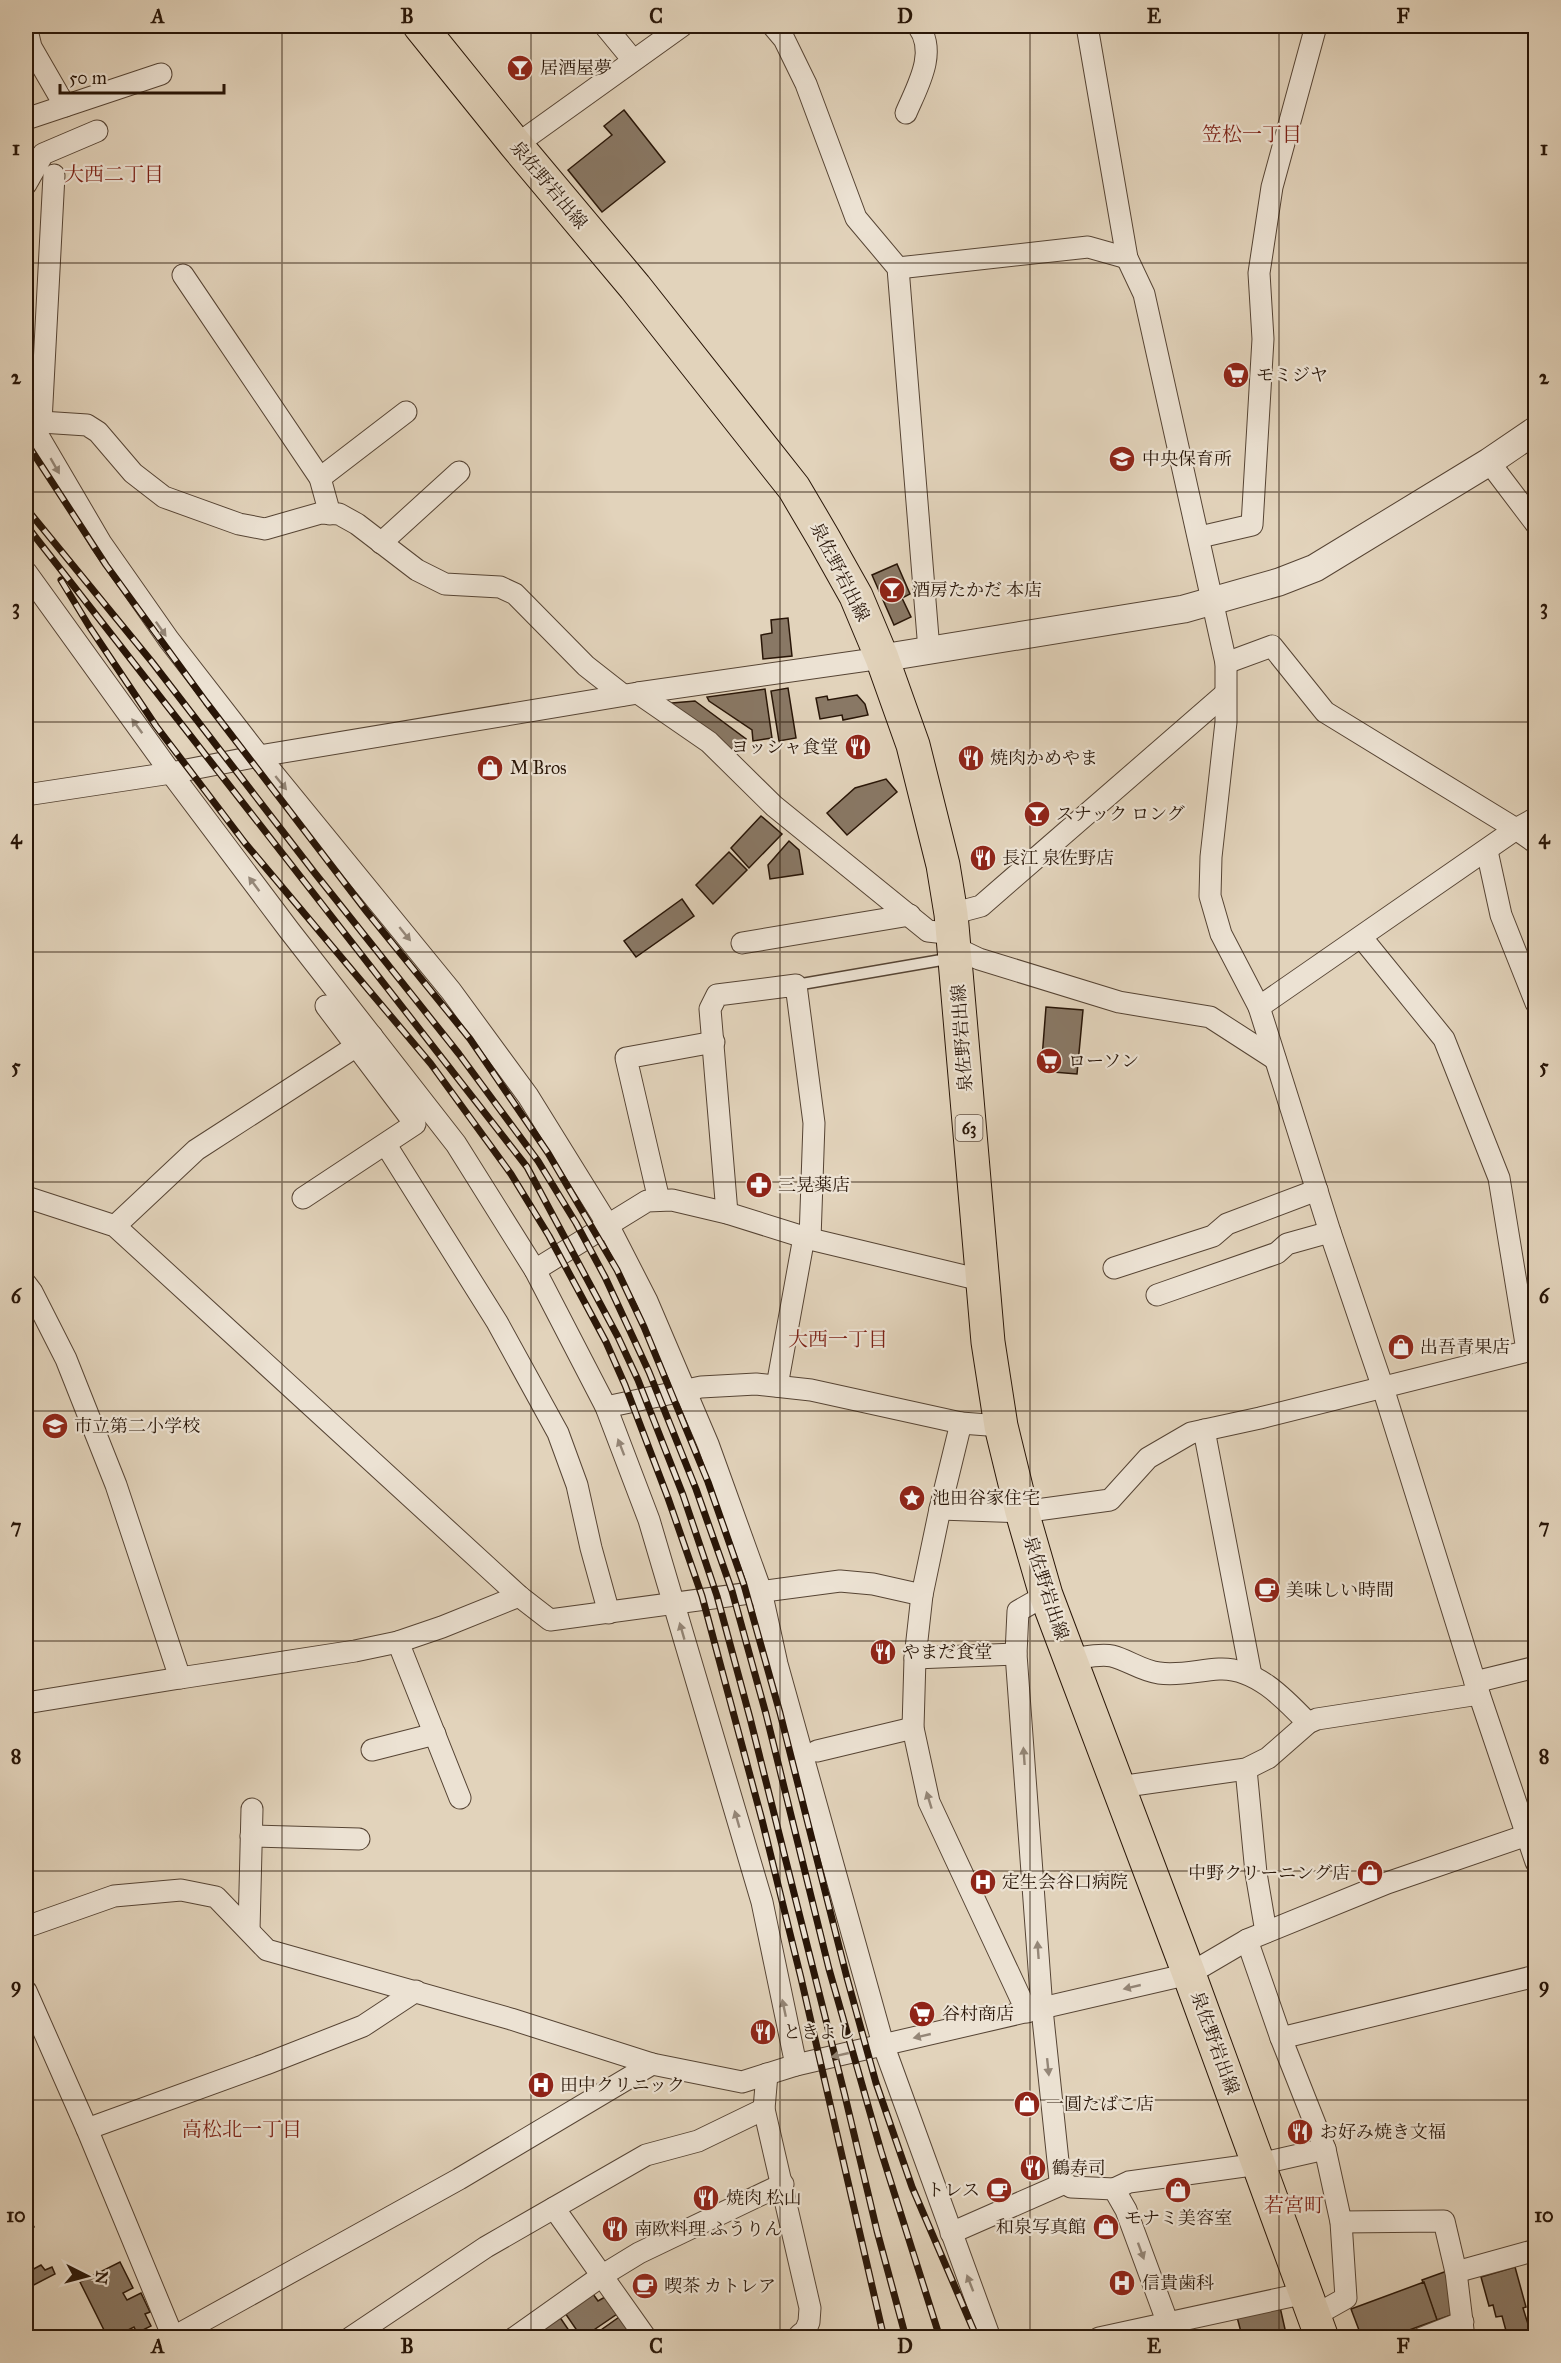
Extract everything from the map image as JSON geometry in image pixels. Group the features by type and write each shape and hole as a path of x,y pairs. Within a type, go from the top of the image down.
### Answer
{"main road":[{"name":"泉佐野岩出線","path":"420,26 635,287 794,489 856,596 882,658 912,746 943,865 954,939 981,1280 1000,1426 1022,1512 1046,1594 1190,1974 1314,2316"}],"street":[{"path":"26,26 31,47 65,106"},
{"path":"605,26 633,60"},
{"path":"516,145 682,26"},
{"path":"773,26 784,39 806,84 856,218 898,268 924,600 930,650"},
{"path":"906,113 925,69 926,35 918,26"},
{"path":"1087,26 1127,258 1144,294 1200,537 1226,663 1226,723 1211,857 1210,896 1221,934 1259,1007 1330,1232 1383,1388 1477,1688 1531,1834 1536,1862"},
{"path":"1200,537 1252,525 1263,339 1259,273 1272,187 1316,26"},
{"path":"26,119 161,74"},
{"path":"26,184 43,154 97,131"},
{"path":"54,175 33,422 101,543 170,640 259,756 458,1000 528,1095 608,1225 647,1301 708,1444 760,1591 777,1664 883,2044 990,2337"},
{"path":"898,268 1088,247 1127,258"},
{"path":"183,275 320,478 330,513"},
{"path":"320,478 406,412"},
{"path":"33,422 87,425 98,432 133,473 164,497 239,524 265,529 321,513 339,514 357,524 417,570 445,584 500,587 515,594 586,666 709,742 774,806 928,931 954,939 979,959 1119,1002 1210,1017 1275,1059"},
{"path":"26,795 171,773 259,756 631,694 882,658 1184,609 1279,582 1315,568 1489,462 1536,430"},
{"path":"1489,462 1536,524"},
{"path":"381,543 459,472"},
{"path":"26,572 364,1041 415,1124 303,1198"},
{"path":"1226,663 1272,646 1325,712 1536,843"},
{"path":"954,939 981,906 1225,694"},
{"path":"1259,1007 1362,938 1516,829 1536,818"},
{"path":"1487,851 1501,915 1536,1003"},
{"path":"742,943 910,915"},
{"path":"940,1509 1022,1512 1110,1500 1148,1458 1191,1433 1383,1388 1532,1349 1498,1178 1444,1039 1362,938"},
{"path":"727,1213 710,1009 717,994 796,984 814,1123 807,1238 777,1386"},
{"path":"326,1006 364,1041 456,1144 535,1270 606,1407 649,1520 762,1902 796,2065"},
{"path":"115,1226 196,1150 364,1041"},
{"path":"659,1200 626,1058 714,1042"},
{"path":"386,1145 497,1322 558,1433 577,1485 591,1548 609,1612"},
{"path":"1114,1268 1213,1236 1227,1224 1317,1190"},
{"path":"26,1197 115,1226 519,1596 550,1620 840,1581 873,1584 922,1595"},
{"path":"535,1270 647,1201 672,1200 727,1213 807,1238 981,1280"},
{"path":"1157,1294 1277,1253 1287,1244 1330,1232"},
{"path":"26,1284 66,1359 116,1485 180,1678"},
{"path":"606,1407 700,1387 756,1384 811,1390 961,1423 1000,1426"},
{"path":"961,1423 922,1595 915,1658 913,1728 929,1802 1035,2010"},
{"path":"1204,1430 1251,1675"},
{"path":"1046,1594 1018,1611 1016,1654 1035,2010 1060,2180 1071,2187 1114,2189 1129,2182 1259,2164 1325,2149"},
{"path":"26,1703 355,1651 398,1642 519,1596"},
{"path":"398,1642 460,1798"},
{"path":"915,1658 1016,1654"},
{"path":"1070,1659 1110,1655 1157,1673 1180,1674 1221,1669 1239,1671 1251,1675 1289,1704 1308,1723"},
{"path":"1119,1787 1246,1769 1268,1758 1308,1723 1317,1719 1477,1688 1536,1667"},
{"path":"817,1751 913,1728"},
{"path":"372,1750 435,1734"},
{"path":"1099,2337 1314,2316 1346,2298 1341,2222 1325,2149 1281,2038 1256,1936 1256,1873 1246,1769"},
{"path":"249,1930 252,1809"},
{"path":"26,1927 114,1896 181,1890 216,1898 267,1950 416,1991 652,2064 742,2082 796,2065 883,2044 1190,1974 1256,1936 1387,1882 1531,1834"},
{"path":"251,1836 359,1839"},
{"path":"1281,2038 1536,1976"},
{"path":"26,1991 87,2129 172,2337 459,2179 652,2064"},
{"path":"87,2129 363,2026 416,1991"},
{"path":"767,2074 764,2109 810,2308 809,2322 802,2337"},
{"path":"350,2337 486,2247 646,2155 698,2141 764,2109"},
{"path":"951,2233 1065,2183"},
{"path":"514,2337 603,2275 639,2253 783,2184"},
{"path":"1114,2189 1126,2210 1168,2329"},
{"path":"554,2208 646,2337"},
{"path":"1341,2222 1444,2221 1456,2272 1464,2330 1422,2337"},
{"path":"1456,2272 1536,2250"}],"lane":[{"path":"796,984 954,939"}],"building":[{"path":"624,110 665,162 602,212 568,170 612,135 604,126"},
{"path":"897,564 910,594 902,598 911,617 894,625 872,575"},
{"path":"788,618 792,656 763,659 761,635 772,633 771,620"},
{"path":"788,688 796,738 779,741 771,691"},
{"path":"765,689 772,738 753,741 752,730 709,701 707,697"},
{"path":"857,695 865,704 868,715 843,720 842,715 820,719 816,698 827,696 828,700"},
{"path":"695,701 746,739 735,753 666,710 672,703"},
{"path":"886,779 897,792 847,835 827,813 855,788"},
{"path":"761,816 782,834 749,868 731,848"},
{"path":"789,841 799,850 803,874 770,879 768,865"},
{"path":"729,852 747,870 713,904 696,885"},
{"path":"682,899 694,916 636,957 624,941"},
{"path":"1046,1007 1083,1010 1077,1074 1041,1071"},
{"path":"26,2211 34,2227 26,2231"},
{"path":"120,2262 133,2288 123,2293 127,2300 141,2293 150,2312 145,2314 151,2326 137,2333 134,2327 108,2338 80,2282"},
{"path":"41,2265 45,2270 52,2267 55,2274 26,2289 26,2273"},
{"path":"1515,2267 1526,2307 1523,2308 1532,2337 1529,2338 1508,2338 1502,2316 1496,2317 1493,2305 1489,2306 1481,2277"},
{"path":"1447,2271 1457,2313 1437,2320 1422,2280"},
{"path":"1424,2282 1437,2320 1387,2338 1362,2338 1351,2309"},
{"path":"593,2294 598,2301 605,2297 617,2314 582,2338 565,2313"},
{"path":"1280,2307 1287,2338 1219,2338 1241,2332 1237,2317"},
{"path":"557,2313 572,2335 568,2338 535,2338 531,2331"},
{"path":"622,2315 637,2338 596,2338 594,2335"}],"railway":[{"path":"26,442 106,565 206,702 367,912 470,1039 548,1153 617,1270 644,1327 708,1482 744,1585 780,1713 876,2083 912,2187 977,2338"},
{"path":"26,508 152,662 314,872 459,1054 538,1161 576,1223 605,1277 649,1372 696,1489 732,1591 766,1714 829,1969 881,2151 940,2338"},
{"path":"26,525 527,1167 618,1337 638,1380 683,1495 717,1596 750,1718 877,2231 906,2338"},
{"path":"61,580 156,726 245,843 431,1064 511,1174 549,1236 606,1342 668,1498 702,1596 762,1820 801,1978 884,2338"}],"place":[{"name":"居酒屋夢","path":"520,68"},
{"name":"モミジヤ","path":"1236,375"},
{"name":"中央保育所","path":"1122,459"},
{"name":"酒房たかだ 本店","path":"892,590"},
{"name":"ヨッシャ食堂","path":"858,747"},
{"name":"焼肉かめやま","path":"971,758"},
{"name":"M Bros","path":"490,768"},
{"name":"スナック ロング","path":"1037,814"},
{"name":"長江 泉佐野店","path":"983,858"},
{"name":"ローソン","path":"1049,1061"},
{"name":"三晃薬店","path":"759,1185"},
{"name":"出吾青果店","path":"1401,1347"},
{"name":"市立第二小学校","path":"55,1426"},
{"name":"池田谷家住宅","path":"912,1498"},
{"name":"美味しい時間","path":"1267,1590"},
{"name":"やまだ食堂","path":"883,1652"},
{"name":"中野クリーニング店","path":"1370,1873"},
{"name":"定生会谷口病院","path":"983,1882"},
{"name":"谷村商店","path":"922,2014"},
{"name":"ときよし","path":"763,2032"},
{"name":"田中クリニック","path":"541,2085"},
{"name":"一圓たばこ店","path":"1027,2104"},
{"name":"お好み焼き文福","path":"1300,2132"},
{"name":"鶴寿司","path":"1033,2168"},
{"name":"トレス","path":"999,2190"},
{"name":"モナミ美容室","path":"1178,2190"},
{"name":"焼肉 松山","path":"706,2198"},
{"name":"和泉写真館","path":"1106,2227"},
{"name":"南欧料理 ふうりん","path":"615,2229"},
{"name":"信貴歯科","path":"1122,2283"},
{"name":"喫茶 カトレア","path":"645,2286"}],"district":[{"name":"笠松一丁目","path":"1252,134"},
{"name":"大西二丁目","path":"114,174"},
{"name":"大西一丁目","path":"838,1339"},
{"name":"高松北一丁目","path":"242,2129"},
{"name":"若宮町","path":"1294,2205"}]}
